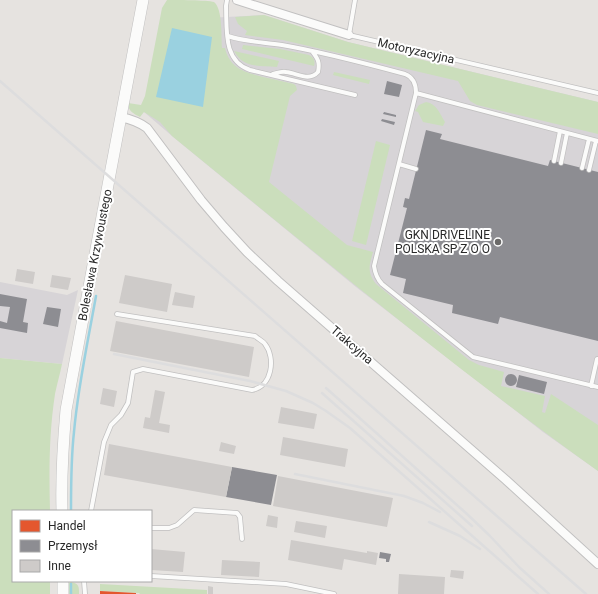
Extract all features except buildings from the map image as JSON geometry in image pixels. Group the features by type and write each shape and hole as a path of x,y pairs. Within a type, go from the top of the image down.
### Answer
{"street":[{"name":"Bolesława Krzywoustego","path":"62,510 63,440 66,410 121,117 141,0"},
{"name":"Motoryzacyjna","path":"237,0 349,35"},
{"name":"Trakcyjna","path":"121,117 136,121 147,128 201,200 247,252 278,281 506,480 598,564"},
{"path":"63,582 63,594"}],"lane":[{"path":"227,0 226,6 229,47 235,61 239,64 246,68 355,94"},
{"path":"349,35 355,0"},
{"name":"Motoryzacyjna","path":"349,35 598,93"},
{"path":"228,36 244,41 281,45 312,51 407,74 412,78 415,84 416,93 374,266 374,272 380,281 474,357 598,387"},
{"path":"271,74 285,71 308,77 313,76 318,72 319,63 312,51"},
{"path":"416,93 597,141 589,170"},
{"path":"554,161 560,131"},
{"path":"561,163 567,133"},
{"path":"582,168 589,139"},
{"path":"399,164 416,169"},
{"path":"91,510 104,442 111,425 121,415 128,403 132,372 143,369 252,390 258,389 269,378 271,362 270,354 265,343 255,336 117,314"},
{"path":"591,386 598,359"},
{"path":"152,528 169,528 177,525 194,510 237,513 240,517 242,539"},
{"path":"152,576 286,584 334,594"},
{"path":"84,582 85,594"}],"shaded area":[{"path":"163,10 207,18 264,15 348,42 598,102 598,471 543,432 356,287 144,112"},
{"path":"0,282 67,295 78,290 62,364 0,358"}],"green space":[{"path":"167,0 198,0 214,2 219,11 222,48 225,48 227,55 234,65 244,71 294,84 296,86 297,90 290,96 269,182 347,245 373,252 370,272 376,284 469,360 479,365 504,372 501,386 545,396 542,412 545,413 551,394 598,425 598,471 489,390 382,307 172,136 160,122 144,112 140,117 132,112 128,103 141,105 145,96 162,8"},
{"path":"264,15 348,42 598,102 598,134 477,105 470,101 458,81 283,40 245,35 247,31 238,24 235,17"},
{"path":"243,45 280,49 309,55 314,59 315,64 314,66 242,49"},
{"path":"234,51 279,61 277,67 252,65 242,61"},
{"path":"334,72 370,80 369,84 333,75"},
{"path":"426,102 433,105 438,110 445,122 443,126 423,122 418,112 415,111 419,105"},
{"path":"376,141 390,145 366,245 352,241"},
{"path":"0,358 62,364 55,394 52,423 50,510 12,510 12,582 50,582 50,594 0,594"},
{"path":"71,582 78,586 79,594 67,594 67,584"},
{"path":"100,584 207,590 207,594 140,594 100,591"}],"water":[{"path":"172,28 212,37 203,107 156,97"}],"waterway":[{"path":"71,510 72,461 76,415 96,296"},
{"path":"71,584 71,594"}],"railway":[{"path":"0,81 586,594"},
{"path":"114,354 250,381 286,391 313,403 350,428 538,594"},
{"path":"326,388 467,514 519,567 549,594"},
{"path":"322,393 472,526"},
{"path":"295,474 404,496 423,503 440,512"},
{"path":"429,522 460,536 480,549"}],"place":[{"name":"GKN DRIVELINE POLSKA SP Z O O","path":"498,242"}]}
